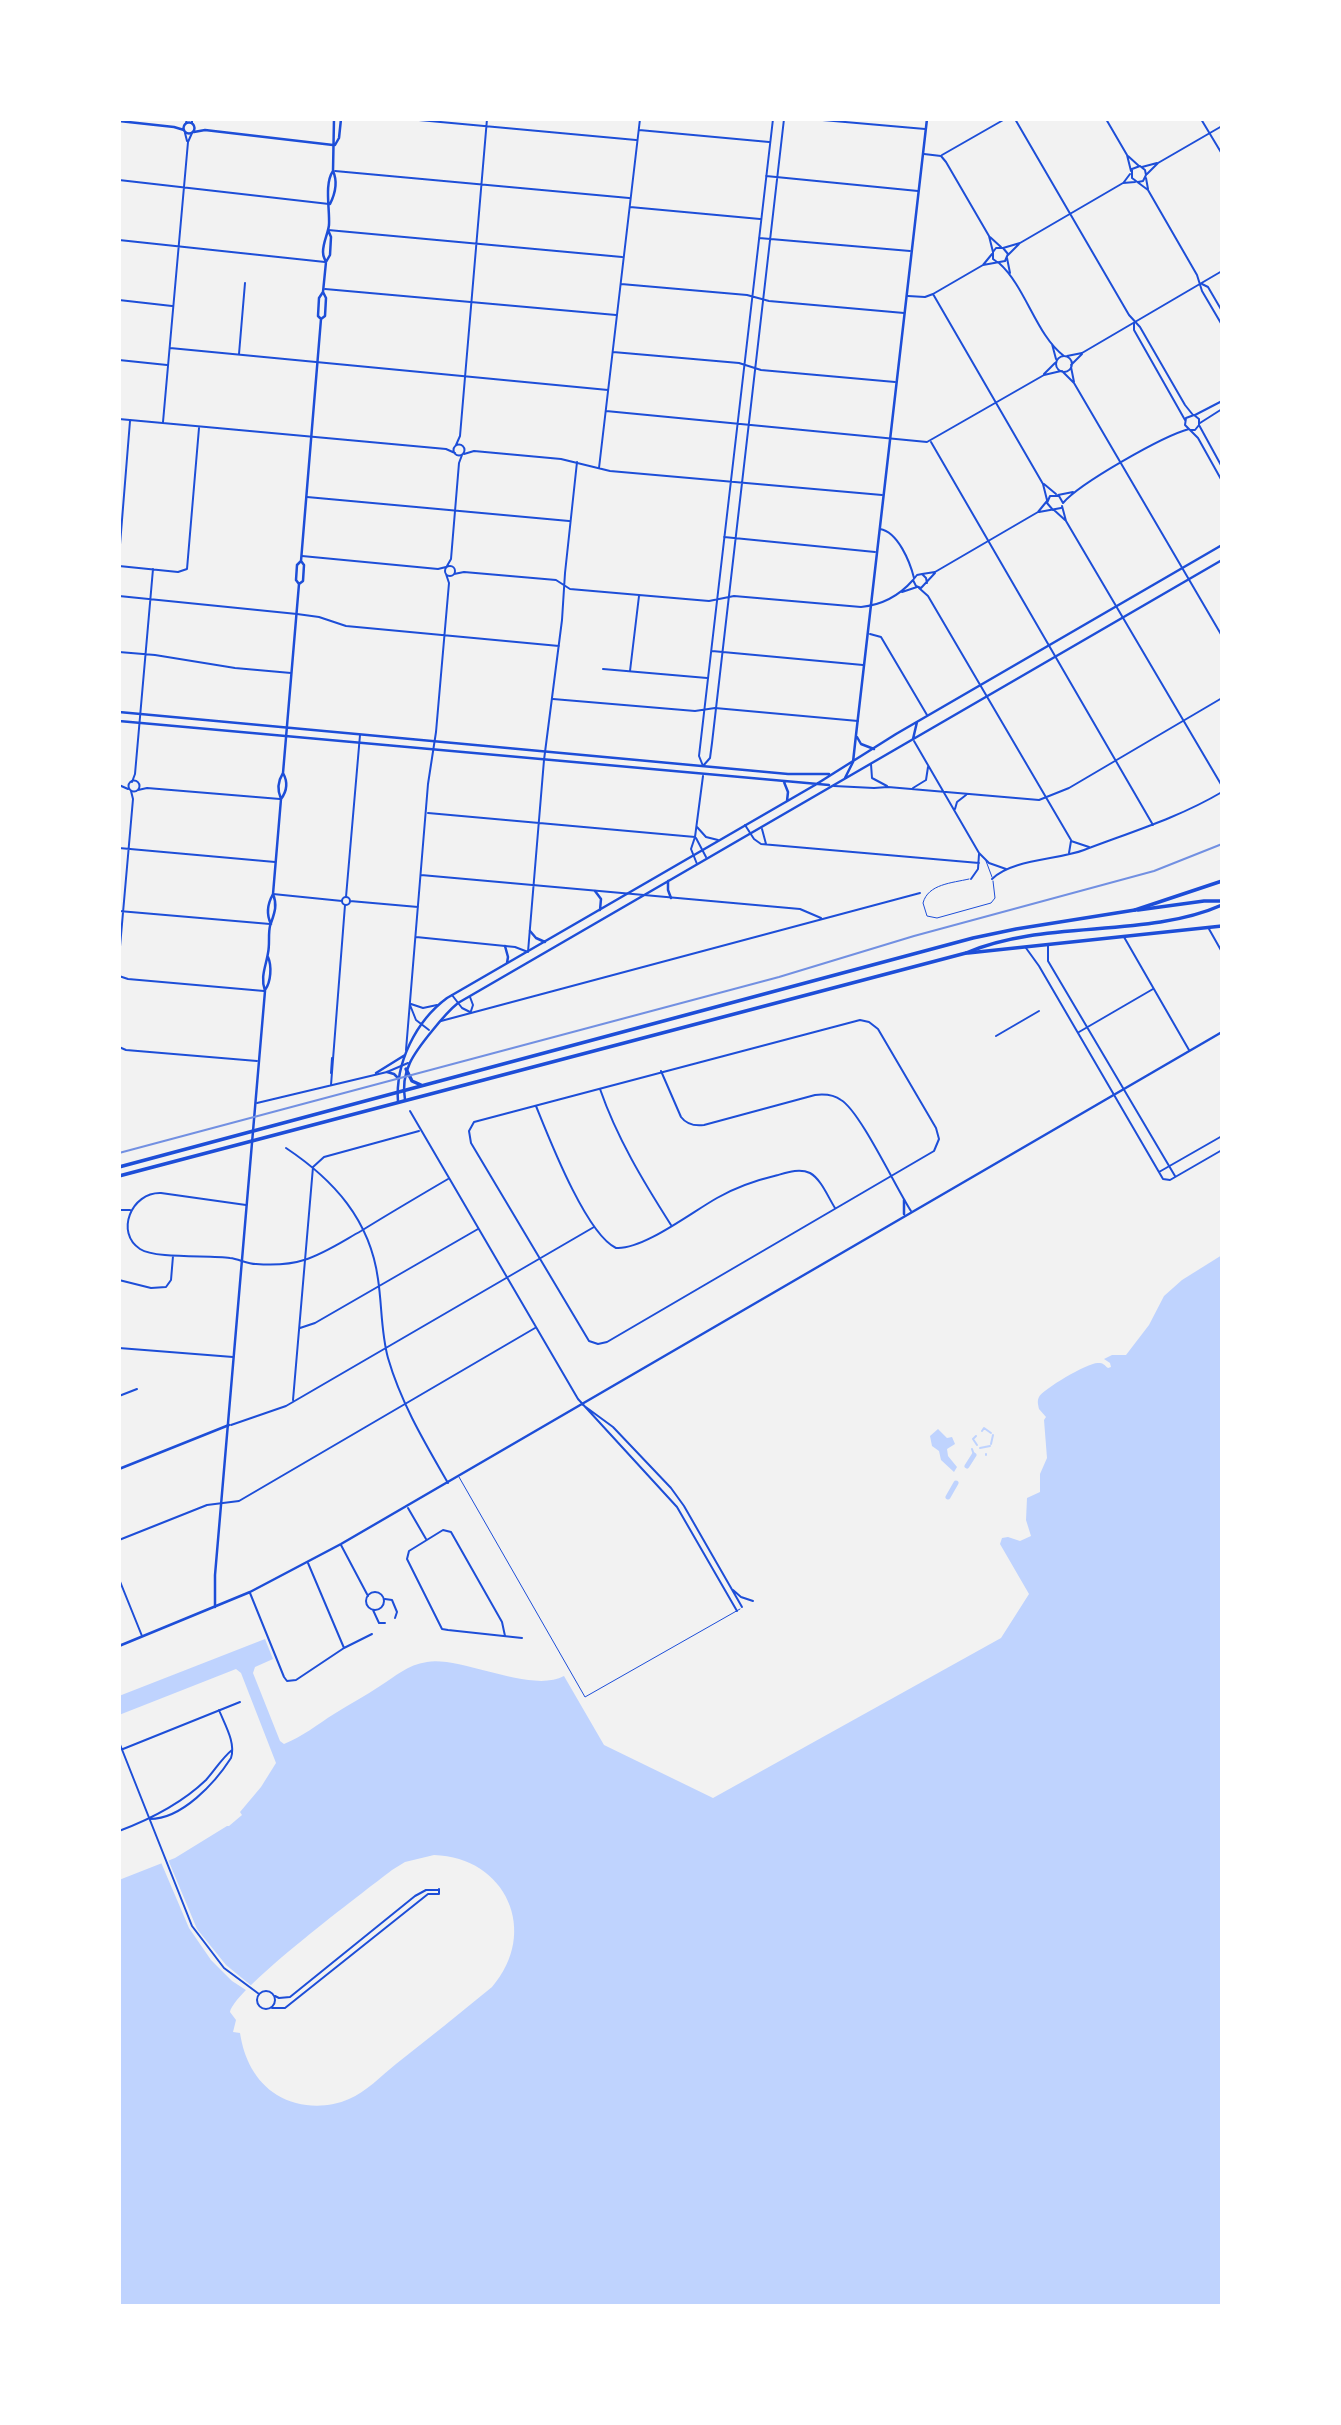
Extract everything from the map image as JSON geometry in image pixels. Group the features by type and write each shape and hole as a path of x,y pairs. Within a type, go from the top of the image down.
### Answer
{"main road":[{"path":"330,204 327,195 329,177 333,171 334,119"},
{"path":"335,145 339,138 341,119"},
{"path":"844,780 852,762 858,721 927,119"},
{"path":"119,121 174,127 193,132 205,130 335,145"},
{"path":"174,127 186,122 205,130"},
{"path":"184,131 186,122"},
{"path":"193,123 193,132"},
{"path":"326,262 323,255 324,237 328,230 330,204 334,195 336,177 333,171"},
{"path":"271,924 268,918 269,901 273,894 276,862 281,799 278,793 283,773 297,614 297,565 301,559 312,437 321,319 318,316 319,298 323,291 326,262 330,255 331,237 328,230"},
{"path":"321,319 325,316 326,298 323,291"},
{"path":"398,1102 397,1092 405,1053 437,1005 452,994 719,841 927,716 1222,545"},
{"path":"299,584 303,581 304,565 301,559"},
{"path":"405,1100 408,1063 439,1022 458,1003 1222,561"},
{"path":"119,712 816,776 832,774"},
{"path":"119,722 832,786"},
{"path":"913,740 917,722"},
{"path":"856,735 861,744 874,749"},
{"path":"703,766 703,775"},
{"path":"281,799 285,794 287,780 283,773"},
{"path":"784,782 788,792 787,801"},
{"path":"669,880 671,898"},
{"path":"119,1167 984,936 1135,910 1222,881"},
{"path":"596,891 601,899 600,909"},
{"path":"215,1607 213,1597 265,991 262,985 264,962 268,957 271,924 275,918 276,901 273,894"},
{"path":"1135,910 1197,902 1222,903"},
{"path":"119,1176 966,953 980,947 1020,938 1186,917 1222,903"},
{"path":"966,953 1222,926"},
{"path":"530,931 534,937 545,942"},
{"path":"505,946 507,964"},
{"path":"528,952 533,959"},
{"path":"119,1646 250,1592 341,1544 1222,1032"},
{"path":"376,1073 405,1053"},
{"path":"406,1069 412,1081 423,1086"},
{"path":"387,1072 399,1079"},
{"path":"904,1200 904,1216"},
{"path":"119,1469 229,1425"}],"street":[{"path":"408,119 637,140"},
{"path":"405,1053 449,583 446,573 451,559 458,463 455,454 460,436 487,119"},
{"path":"599,468 640,119"},
{"path":"773,119 699,756 703,766 710,758 784,119"},
{"path":"811,119 926,130"},
{"path":"923,153 941,156 1005,119"},
{"path":"1015,119 1134,322 1140,327 1185,405 1199,419 1199,424 1222,467"},
{"path":"1106,119 1127,155 1131,172 1137,182 1148,190"},
{"path":"1201,119 1222,154"},
{"path":"1123,183 1137,182 1158,163 1222,126"},
{"path":"638,130 770,142"},
{"path":"184,131 188,142"},
{"path":"163,423 188,142 193,132"},
{"path":"1127,155 1146,171 1148,190 1222,325"},
{"path":"941,156 989,236 1002,248 1007,257 1010,274"},
{"path":"983,265 993,253 1020,243 1123,183 1131,172 1158,163"},
{"path":"333,171 630,198"},
{"path":"766,176 919,191"},
{"path":"119,180 330,204"},
{"path":"629,207 761,219"},
{"path":"328,230 623,257"},
{"path":"989,236 993,253 1010,274 1051,343 1061,371 1074,383 1222,636"},
{"path":"760,238 911,251"},
{"path":"119,240 326,262"},
{"path":"907,296 925,298 983,265 1003,262 1020,243"},
{"path":"606,411 930,441 1044,375 1067,371 1082,353 1222,271"},
{"path":"239,355 245,283"},
{"path":"1201,283 1209,287 1222,311"},
{"path":"620,284 905,313"},
{"path":"323,291 617,315"},
{"path":"933,294 1044,484 1061,497 1066,521 1222,786"},
{"path":"119,300 173,306"},
{"path":"1134,322 1134,330 1180,407 1184,421 1199,440 1222,481"},
{"path":"1051,343 1071,366 1074,383"},
{"path":"170,348 608,390"},
{"path":"613,352 896,382"},
{"path":"1044,375 1065,356 1082,353"},
{"path":"119,360 168,365"},
{"path":"1038,512 1047,500 1074,491 1177,431 1187,416 1222,401"},
{"path":"1177,431 1197,429 1199,424 1222,409"},
{"path":"119,419 446,449 463,446 474,451 561,459 599,468 883,495"},
{"path":"119,557 130,420"},
{"path":"119,566 178,572 187,569 200,427"},
{"path":"458,463 463,454 460,436"},
{"path":"930,441 1153,825"},
{"path":"446,449 455,454 474,451"},
{"path":"416,937 505,946 528,952 544,760 559,646 577,463"},
{"path":"1044,484 1049,508 1066,521"},
{"path":"438,569 454,574 464,572 556,580 570,589 709,601 728,596 870,606 926,583 935,572 1038,512 1053,510 1063,505 1074,491"},
{"path":"119,493 124,493"},
{"path":"307,497 570,521"},
{"path":"879,529 892,534 912,567 926,578 928,596"},
{"path":"724,537 876,552"},
{"path":"301,559 438,569 454,567 464,572"},
{"path":"449,583 454,574 451,559"},
{"path":"912,567 918,587 928,596 1071,840 1069,853"},
{"path":"119,958 121,911 133,799 138,783 135,774 153,569"},
{"path":"901,592 921,574 935,572"},
{"path":"630,671 639,595"},
{"path":"119,596 297,614 319,617 346,626 559,646"},
{"path":"868,634 881,637 927,716"},
{"path":"711,651 864,665"},
{"path":"119,652 292,673"},
{"path":"603,669 708,678"},
{"path":"832,786 888,787 1039,800 1069,789 1222,698"},
{"path":"552,699 695,711 715,708 858,721"},
{"path":"342,901 346,897 360,734"},
{"path":"913,740 979,853 994,866 1007,869"},
{"path":"871,764 872,778 888,787"},
{"path":"912,789 926,780 928,765"},
{"path":"133,799 130,782 135,774"},
{"path":"697,864 691,849 703,775"},
{"path":"120,785 130,782 147,788"},
{"path":"120,785 130,790 147,788 281,799"},
{"path":"992,879 1007,869 1090,847 1153,825 1222,792"},
{"path":"955,810 959,800 969,794"},
{"path":"426,813 695,837"},
{"path":"745,825 757,841 766,844 979,863"},
{"path":"696,826 706,837 719,841"},
{"path":"762,827 762,839 766,844"},
{"path":"695,837 707,858"},
{"path":"1071,840 1090,847"},
{"path":"119,848 276,862"},
{"path":"971,879 979,863 979,853"},
{"path":"421,875 800,909 822,919"},
{"path":"439,1022 920,893"},
{"path":"273,894 342,901 345,905 331,1085"},
{"path":"346,897 350,901 419,907"},
{"path":"345,905 350,901"},
{"path":"121,911 271,924"},
{"path":"1208,927 1222,952"},
{"path":"1123,936 1190,1051"},
{"path":"1048,945 1048,961 1175,1177"},
{"path":"1026,947 1165,1180 1222,1150"},
{"path":"119,976 265,991"},
{"path":"1078,1032 1154,988"},
{"path":"452,994 465,1011 471,1012"},
{"path":"469,996 473,1005 471,1012"},
{"path":"410,1004 424,1009 437,1005"},
{"path":"410,1004 415,1017 431,1032"},
{"path":"996,1036 1039,1011"},
{"path":"850,1021 866,1021 878,1029 936,1128 939,1141 931,1153 891,1177 611,1339 596,1344 583,1334 471,1143 470,1131 477,1121 661,1071 850,1021"},
{"path":"119,1047 125,1050 259,1061"},
{"path":"119,1052 125,1050"},
{"path":"256,1103 387,1072 408,1063"},
{"path":"661,1071 681,1118 695,1125 704,1125 815,1096 839,1098 851,1109 911,1212"},
{"path":"599,1088 625,1149 671,1225"},
{"path":"536,1104 564,1170 595,1227 608,1244 620,1249 636,1245 730,1191 794,1171 805,1171 814,1176 835,1209"},
{"path":"410,1111 582,1404 677,1507 737,1611"},
{"path":"293,1402 313,1167 324,1157 420,1131"},
{"path":"1159,1173 1222,1136"},
{"path":"286,1148 313,1167 341,1194 364,1228 379,1286 386,1348 405,1404 448,1483"},
{"path":"247,1205 156,1193 141,1199 131,1210 129,1234 135,1245 150,1254 233,1258 259,1264 304,1260 449,1179"},
{"path":"119,1210 131,1210"},
{"path":"229,1425 268,1414 293,1402 595,1227"},
{"path":"298,1329 311,1325 479,1228"},
{"path":"119,1280 154,1289 166,1287 171,1280 173,1255"},
{"path":"119,1540 207,1505 242,1500 536,1328"},
{"path":"119,1348 234,1358"},
{"path":"119,1396 137,1389"},
{"path":"582,1404 609,1424 661,1476 684,1506 743,1607"},
{"path":"625,1452 628,1445"},
{"path":"652,1479 661,1476"},
{"path":"407,1506 427,1540"},
{"path":"505,1636 502,1622 451,1532 443,1531 410,1550 407,1558 444,1629 522,1638"},
{"path":"698,1544 704,1541"},
{"path":"341,1544 368,1596 367,1605 373,1609 379,1623 385,1623"},
{"path":"307,1562 344,1648"},
{"path":"119,1579 142,1637"},
{"path":"724,1590 731,1588"},
{"path":"731,1588 741,1597 753,1601"},
{"path":"250,1592 284,1677 289,1681 296,1680 344,1648 372,1634"},
{"path":"368,1596 378,1593 383,1599 391,1600 397,1612 395,1618"},
{"path":"373,1609 381,1607 383,1599"},
{"path":"122,1749 240,1702"},
{"path":"150,1819 161,1819 171,1814 199,1794 229,1762 233,1749 219,1710"},
{"path":"119,1742 185,1911 202,1942 224,1968 259,1994"},
{"path":"119,1831 150,1819 192,1792 233,1749"},
{"path":"439,1889 439,1894 428,1894 285,2008 260,2007 257,1999 259,1994 268,1990 275,1996 290,1997 415,1896 426,1890 439,1889"},
{"path":"272,2008 276,2003 275,1996"}],"lane":[{"path":"971,879 928,892 923,903 927,916 937,918 991,904 996,894 985,860"},
{"path":"459,1477 585,1697 743,1607"}],"water":[{"path":"1222,1255 1222,2306 119,2306 119,1880 175,1858 229,1826 242,1815 240,1812 261,1787 276,1763 241,1673 236,1669 119,1715 119,1696 265,1639 273,1659 255,1667 253,1673 280,1741 284,1744 402,1671 420,1663 458,1664 533,1681 564,1676 604,1745 713,1798 1001,1638 1029,1594 1000,1544 1002,1538 1020,1541 1031,1536 1026,1520 1027,1498 1040,1492 1040,1474 1047,1458 1046,1417 1039,1409 1039,1397 1057,1382 1086,1367 1100,1363 1108,1368 1111,1367 1110,1363 1104,1359 1112,1355 1126,1355 1149,1325 1164,1296 1182,1280","holes":["434,1855 459,1859 480,1869 497,1883 508,1901 514,1922 513,1943 506,1966 492,1987 367,2088 349,2099 322,2106 303,2105 285,2099 269,2089 252,2068 244,2052 240,2033 233,2032 236,2020 230,2012 237,2000 276,1962 392,1870 405,1862"]},
{"path":"938,1429 947,1438 952,1437 955,1444 947,1449 948,1456 957,1467 954,1472 941,1460 939,1451 932,1446 930,1436"}],"pier":[{"path":"167,1857 197,1929 226,1965 253,1987 249,1992 232,1981 211,1960 189,1928 160,1860"}],"waterway":[{"path":"982,1431 984,1428 991,1433"},
{"path":"991,1444 993,1435"},
{"path":"976,1436 973,1439 977,1445"},
{"path":"980,1448 990,1446"},
{"path":"972,1449 974,1455"},
{"path":"967,1466 974,1455"},
{"path":"948,1497 956,1483"}],"railway":[{"path":"119,1153 779,977 914,936 1154,871 1222,844"}]}
